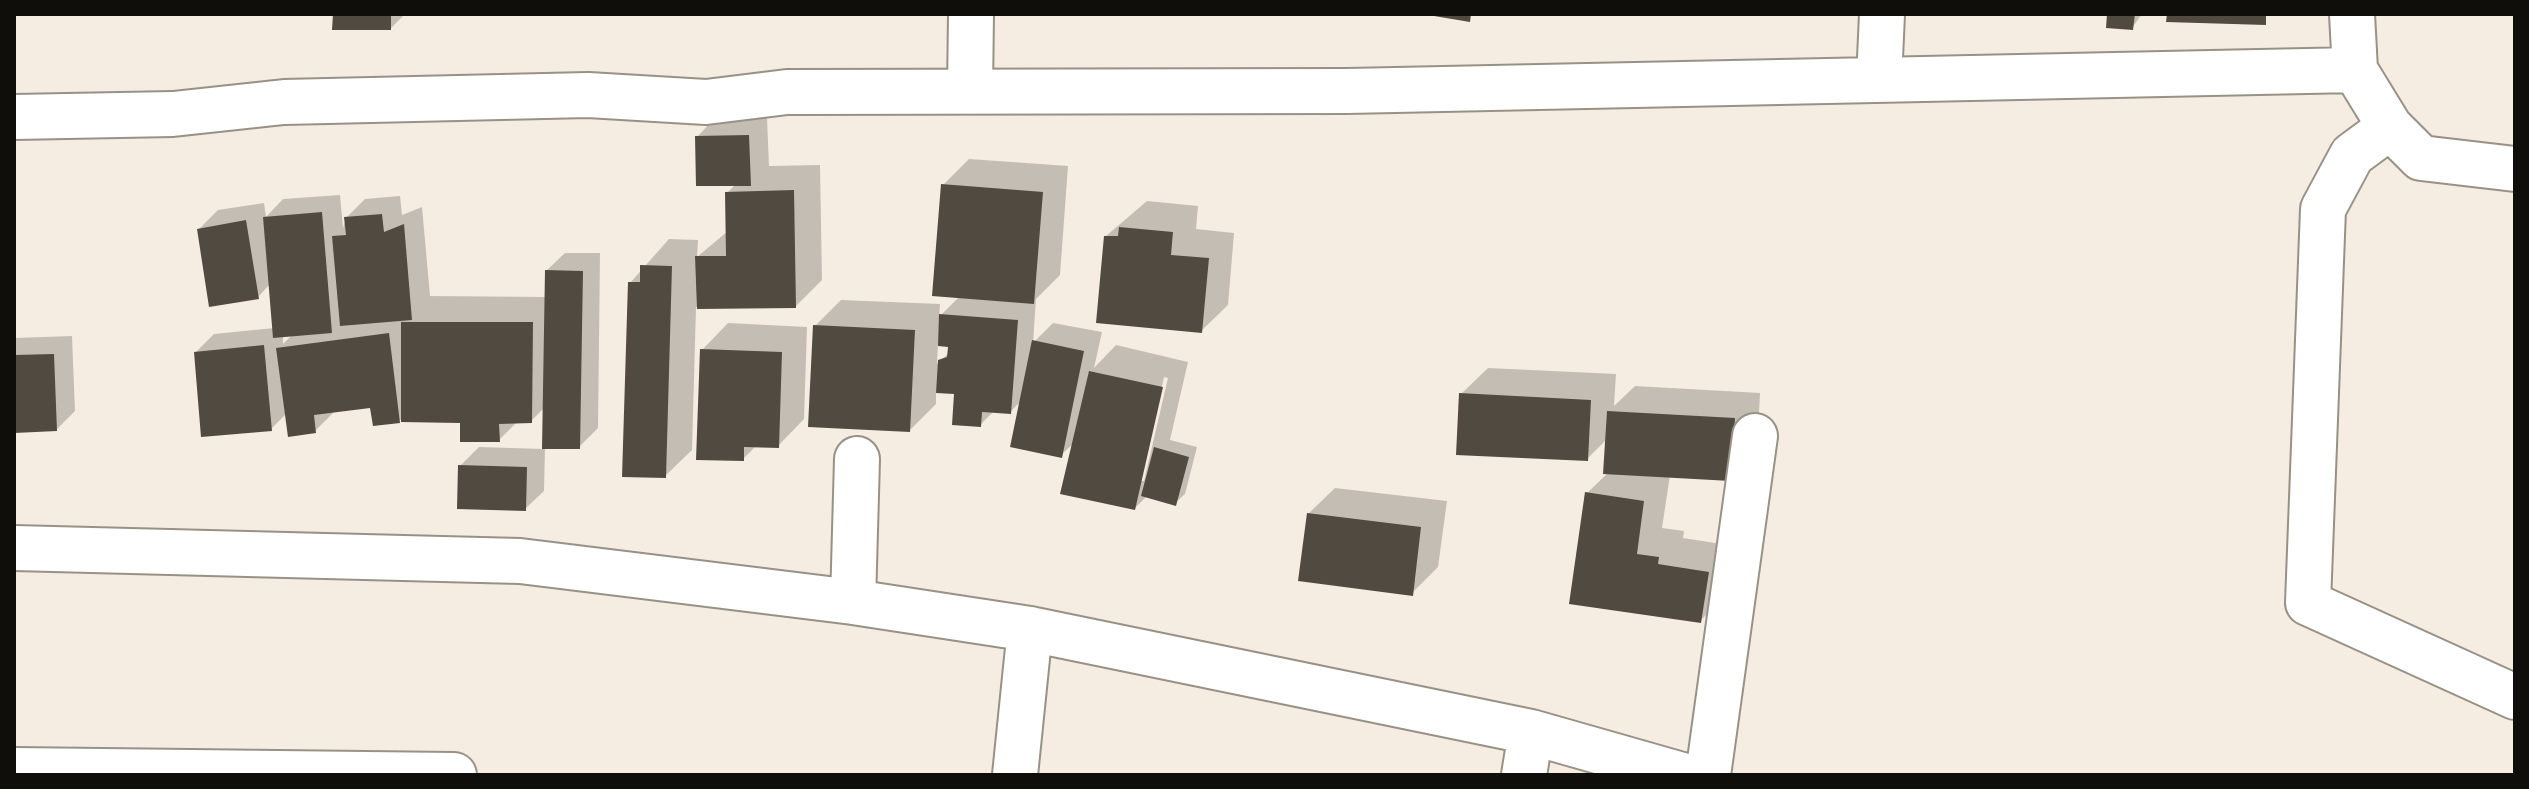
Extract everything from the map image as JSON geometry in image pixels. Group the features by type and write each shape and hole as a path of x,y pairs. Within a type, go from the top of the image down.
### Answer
{"street":[{"path":"970,91 971,14"},
{"path":"1879,80 1882,14"},
{"path":"2352,14 2355,70 2390,127 2421,158 2515,169"},
{"path":"14,117 173,114 284,102 588,95 706,102 787,92 1347,91 2355,70"},
{"path":"2390,127 2352,155 2323,209 2308,603 2515,697"},
{"path":"1708,775 1755,436"},
{"path":"853,602 857,459"},
{"path":"14,548 520,561 853,602 1030,629 1531,732 1682,775"},
{"path":"1015,775 1030,629"},
{"path":"1524,775 1531,732"},
{"path":"14,770 454,775"}],"building":[{"path":"333,14 391,14 391,30 332,30"},
{"path":"1422,14 1471,14 1470,22"},
{"path":"2107,14 2135,14 2133,30 2106,28"},
{"path":"2167,14 2266,14 2266,25 2166,22"},
{"path":"749,135 751,186 696,186 695,136"},
{"path":"941,184 1043,192 1034,304 932,296"},
{"path":"794,190 796,308 697,309 695,256 726,256 725,192"},
{"path":"322,212 332,333 273,338 263,217"},
{"path":"382,214 384,232 404,224 412,320 340,326 332,236 346,235 344,217"},
{"path":"246,220 259,299 209,307 197,229"},
{"path":"1119,227 1173,232 1171,255 1209,258 1202,333 1096,323 1104,236 1118,236"},
{"path":"640,265 672,266 666,478 622,477 628,282 640,282"},
{"path":"545,270 583,271 580,449 542,449"},
{"path":"939,314 1018,320 1011,414 982,412 981,427 952,425 954,394 936,393 938,360 947,357 948,347 938,346"},
{"path":"401,322 533,322 532,423 499,424 500,442 460,442 460,423 401,422"},
{"path":"813,325 915,330 910,432 808,427"},
{"path":"389,333 400,423 373,426 370,408 314,415 316,433 288,437 276,348"},
{"path":"1032,340 1084,351 1062,458 1010,447"},
{"path":"264,345 272,431 201,437 194,352"},
{"path":"700,349 782,352 779,448 744,447 744,461 696,460"},
{"path":"54,354 57,431 14,433 14,355"},
{"path":"1089,371 1163,387 1135,510 1060,494"},
{"path":"1459,393 1591,400 1588,461 1456,455"},
{"path":"1607,411 1735,418 1731,481 1603,474"},
{"path":"1154,447 1189,457 1176,506 1141,496"},
{"path":"458,465 527,467 526,511 457,509"},
{"path":"1585,492 1644,501 1637,554 1659,557 1658,564 1709,572 1701,623 1569,604"},
{"path":"1307,513 1421,527 1413,596 1298,581"}]}
